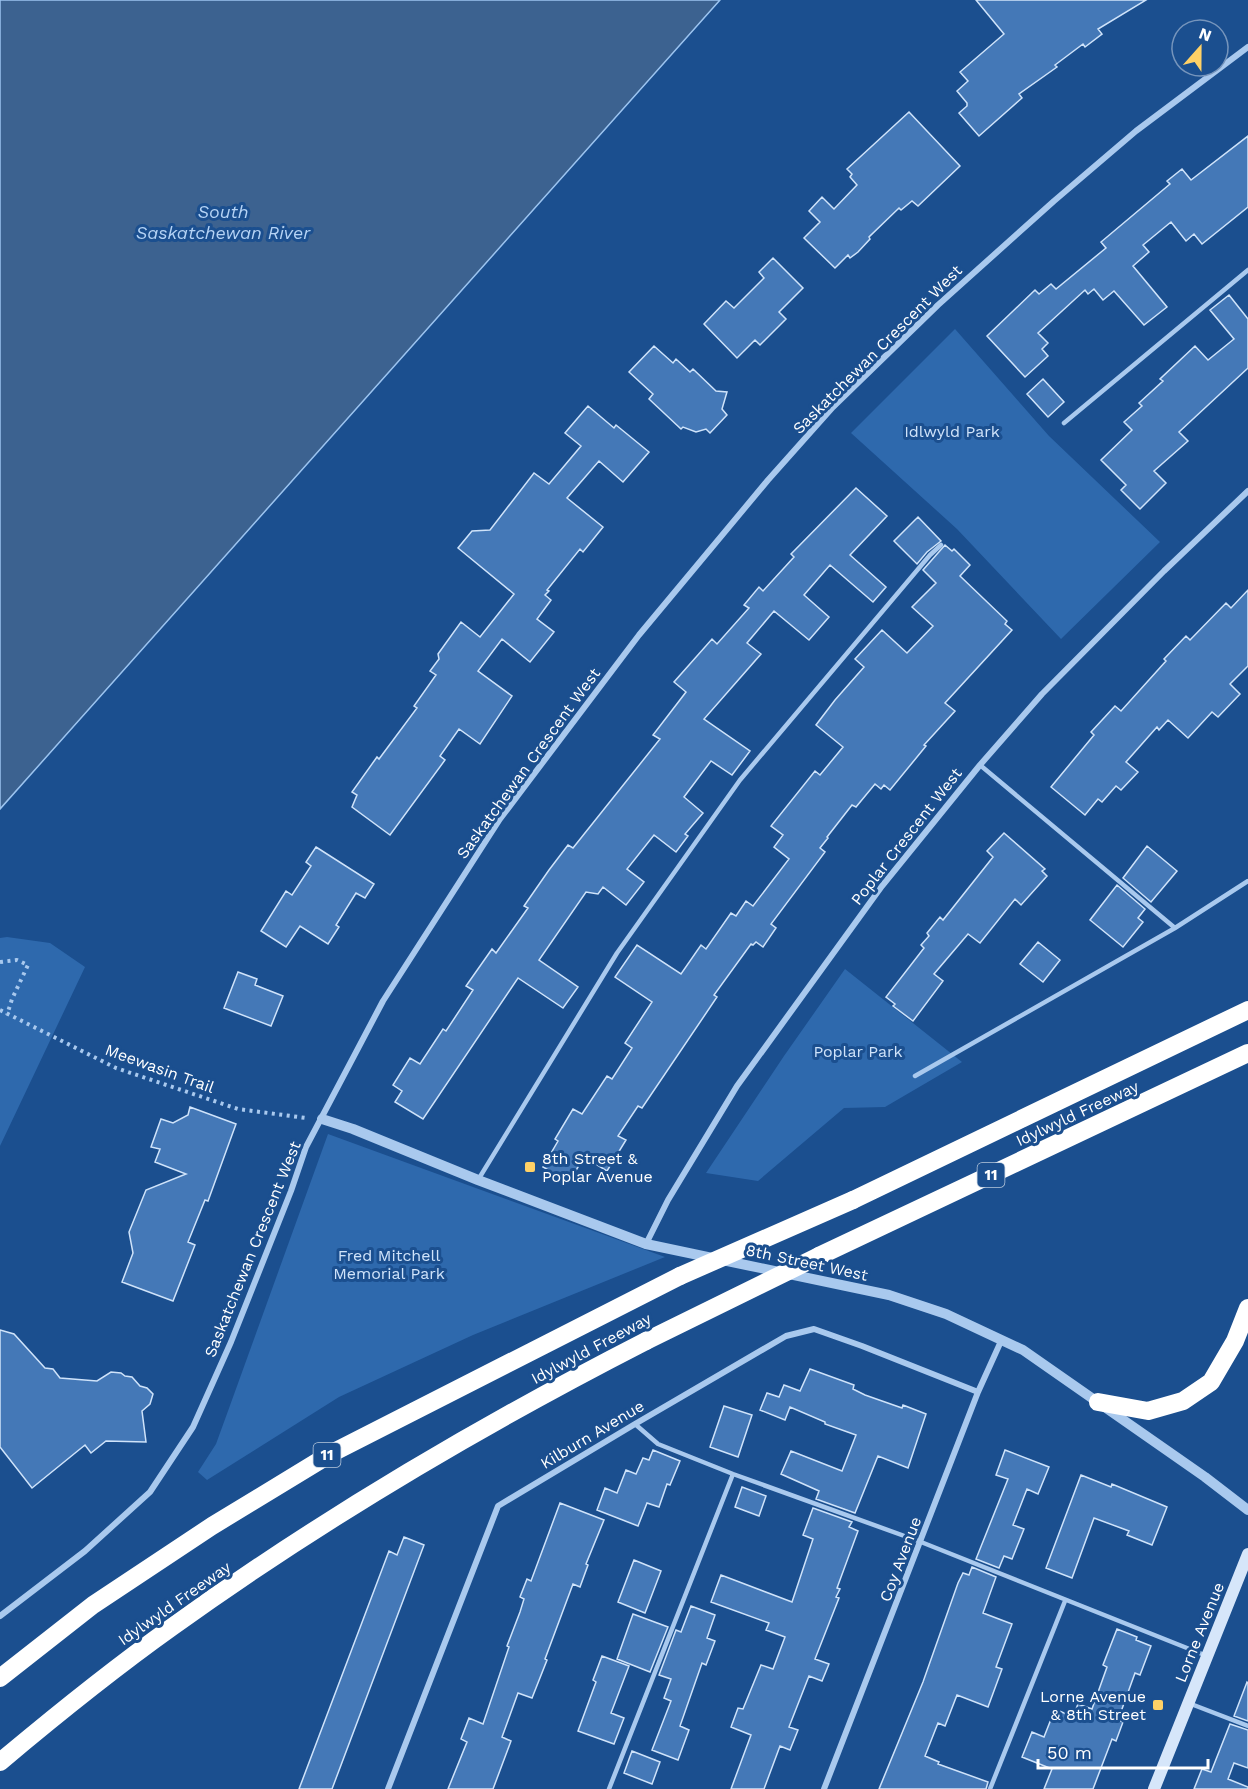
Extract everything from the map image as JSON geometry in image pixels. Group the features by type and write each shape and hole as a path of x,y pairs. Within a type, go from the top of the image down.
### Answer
{"highway":[{"name":"Idylwyld Freeway","path":"0,1678 93,1605 212,1526 332,1453 680,1276 853,1200 1248,1010"},
{"name":"Idylwyld Freeway","path":"0,1761 82,1694 162,1634 287,1548 501,1418 646,1341 819,1256 1248,1053"},
{"path":"1098,1402 1148,1411 1183,1401 1211,1382 1234,1341 1248,1308"}],"main road":[{"name":"Lorne Avenue","path":"1154,1789 1248,1554"}],"street":[{"name":"Saskatchewan Crescent West","path":"0,1616 85,1551 150,1492 193,1427 231,1342 306,1147 383,1001 500,819 639,635 768,480 833,407 975,270 1136,131 1248,47"},
{"name":"Poplar Crescent West","path":"645,1245 684,1172 737,1086 882,886 980,765 1089,645 1248,491"},
{"name":"8th Street West","path":"322,1119 353,1129 645,1245 890,1295 946,1314 1002,1338 1023,1350 1205,1477 1248,1510"},
{"name":"Kilburn Avenue","path":"388,1789 498,1506 786,1336 814,1329 978,1392"},
{"name":"Coy Avenue","path":"824,1789 978,1392 1002,1338"}],"lane":[{"path":"1064,423 1248,270"},
{"path":"478,1180 617,953 740,780 930,555 941,545"},
{"path":"980,765 1174,928"},
{"path":"915,1076 1174,928 1248,881"},
{"path":"635,1424 658,1444 733,1474 921,1542 1207,1656"},
{"path":"609,1789 733,1474"},
{"path":"990,1789 1065,1601"},
{"path":"1188,1702 1248,1726"}],"path":[{"path":"0,962 16,960 28,965 7,1015"},
{"name":"Meewasin Trail","path":"0,1010 116,1068 238,1109 322,1119"}],"green space":[{"name":"Idlwyld Park","path":"955,329 1049,436 1160,542 1061,639 957,529 851,433"},
{"path":"0,938 50,943 85,967 0,1146"},
{"name":"Poplar Park","path":"845,969 962,1062 885,1107 844,1108 758,1181 706,1173 784,1056"},
{"name":"Fred Mitchell Memorial Park","path":"328,1134 665,1257 473,1335 339,1397 207,1480 198,1472 216,1444"}],"water":[{"name":"South Saskatchewan River","path":"0,0 720,0 0,809"}],"building":[{"path":"976,0 1146,0 1098,29 1102,34 1085,47 1083,44 1055,65 1057,67 1019,94 1022,98 979,136 959,113 967,106 967,103 957,91 968,81 960,72 1004,34"},
{"path":"909,112 960,166 918,206 912,201 901,210 899,208 869,237 870,239 858,252 850,258 848,255 835,268 804,238 820,222 809,211 822,197 834,209 857,185 847,169"},
{"path":"1248,136 1248,207 1202,244 1194,234 1186,241 1171,222 1143,245 1149,252 1133,266 1167,307 1144,325 1114,291 1103,300 1094,289 1088,294 1085,290 1038,333 1048,343 1042,349 1048,356 1025,377 987,336 1035,290 1039,294 1051,284 1056,289 1106,248 1101,242 1170,184 1167,181 1182,169 1191,180"},
{"path":"773,258 803,288 779,312 786,319 760,345 755,340 737,358 704,324 726,301 734,308 764,278 759,272"},
{"path":"1229,295 1248,319 1248,368 1179,432 1188,441 1154,471 1166,483 1140,509 1121,490 1126,485 1101,460 1132,430 1124,422 1142,406 1139,403 1163,381 1160,379 1195,346 1208,360 1234,339 1210,310"},
{"path":"654,346 673,363 676,359 690,372 693,369 716,391 727,392 722,409 727,415 710,433 706,429 696,432 683,427 681,429 649,399 653,394 629,372"},
{"path":"1043,379 1064,402 1048,417 1027,394"},
{"path":"588,406 614,428 616,425 649,452 623,482 599,461 567,498 603,527 583,552 580,549 547,590 549,591 545,595 551,600 537,619 554,632 530,662 502,639 478,671 512,696 480,744 459,729 440,756 445,760 390,835 352,807 357,795 352,792 417,708 414,706 436,675 430,671 439,659 438,654 461,622 480,637 514,594 458,548 472,531 490,530 534,473 549,484 581,446 565,433"},
{"path":"856,488 887,516 850,555 886,587 873,602 830,565 804,595 829,617 809,640 774,611 747,643 761,654 704,719 750,751 732,775 711,761 684,797 703,813 685,834 688,836 676,852 654,835 627,869 644,882 626,905 603,887 598,894 586,892 539,960 578,987 563,1008 518,978 423,1119 395,1102 402,1091 393,1085 410,1058 420,1064 443,1029 446,1031 473,990 466,986 492,949 496,953 528,908 524,906 549,870 568,845 573,848 660,739 653,735 686,692 674,682 712,639 717,644 749,608 744,605 759,587 763,591 794,557 791,554"},
{"path":"918,517 941,541 917,564 894,541"},
{"path":"945,545 952,551 954,549 970,565 960,576 1007,621 1005,624 1012,630 945,703 955,711 924,745 926,746 890,790 884,785 881,789 875,784 856,807 852,805 827,837 820,848 825,852 771,924 776,928 763,947 756,942 751,944 714,995 717,997 642,1108 638,1106 618,1136 626,1140 607,1171 584,1157 569,1182 543,1167 558,1141 555,1139 573,1109 582,1114 607,1076 612,1079 632,1048 625,1043 652,1002 615,977 637,945 681,974 701,945 706,949 731,913 736,916 746,901 753,906 789,859 774,847 783,835 771,826 815,771 820,775 843,747 816,725 864,667 855,659 882,630 907,653 933,626 912,607 936,583 923,570"},
{"path":"1248,590 1248,666 1230,684 1240,694 1218,717 1212,712 1188,738 1168,720 1159,730 1157,727 1126,762 1138,772 1121,790 1116,786 1102,802 1098,799 1085,815 1051,787 1094,735 1091,732 1115,706 1121,711 1186,636 1190,640 1226,603 1231,608"},
{"path":"1004,833 1045,869 1042,871 1047,876 1021,905 1015,899 980,943 968,934 934,974 943,981 913,1021 893,1006 895,1004 886,997 924,948 921,945 929,936 927,933 940,917 943,920 993,857 987,851"},
{"path":"1147,846 1177,871 1151,902 1123,878"},
{"path":"316,847 374,884 365,898 356,893 336,925 339,927 328,944 300,926 286,947 261,931 286,891 292,895 311,866 306,862"},
{"path":"1117,885 1145,909 1138,918 1143,922 1123,947 1090,920"},
{"path":"1038,942 1060,960 1043,982 1020,964"},
{"path":"238,972 257,979 255,985 283,996 271,1026 224,1008"},
{"path":"190,1107 236,1124 208,1201 205,1200 188,1242 195,1245 173,1301 122,1282 133,1253 129,1232 146,1190 186,1174 155,1162 160,1149 151,1147 161,1119 173,1123 188,1115"},
{"path":"0,1330 14,1334 45,1368 53,1369 60,1378 97,1381 111,1372 121,1373 132,1377 140,1386 147,1388 153,1394 150,1404 142,1411 146,1442 106,1441 91,1453 85,1445 32,1488 0,1447"},
{"path":"810,1369 854,1385 853,1389 865,1395 926,1414 908,1468 878,1456 855,1513 816,1499 819,1491 781,1474 791,1451 842,1471 856,1435 825,1424 790,1407 785,1420 760,1410 767,1393 779,1397 784,1385 800,1391"},
{"path":"724,1406 752,1415 738,1457 710,1447"},
{"path":"653,1450 680,1461 670,1485 667,1484 659,1507 647,1503 638,1526 597,1510 605,1488 617,1493 626,1470 636,1474 643,1458 649,1460"},
{"path":"1005,1450 1049,1467 1038,1494 1027,1489 1013,1525 1024,1529 1012,1559 1004,1556 999,1568 976,1559 1008,1479 996,1475"},
{"path":"1081,1475 1111,1487 1112,1484 1167,1507 1152,1545 1127,1535 1129,1531 1094,1518 1072,1578 1046,1568"},
{"path":"742,1487 766,1496 759,1516 735,1507"},
{"path":"560,1503 604,1520 586,1564 588,1565 580,1587 573,1584 532,1698 518,1693 502,1737 511,1741 493,1789 448,1789 467,1742 461,1739 469,1718 483,1724 524,1599 520,1597 527,1579 531,1581"},
{"path":"813,1508 852,1522 849,1527 858,1531 837,1588 840,1589 836,1597 839,1598 815,1659 829,1664 822,1681 809,1676 789,1727 798,1730 790,1750 780,1746 764,1789 731,1789 751,1735 731,1727 738,1708 743,1709 761,1665 773,1669 785,1637 766,1630 769,1623 711,1602 721,1575 792,1602 813,1539 803,1535"},
{"path":"404,1537 424,1545 332,1789 299,1789 389,1551 397,1555"},
{"path":"634,1560 661,1571 645,1613 618,1602"},
{"path":"972,1567 996,1577 983,1613 1012,1624 996,1667 1002,1669 988,1707 957,1695 945,1726 938,1723 925,1756 939,1762 938,1764 988,1782 986,1789 879,1789 923,1682 958,1583 963,1573 969,1575"},
{"path":"691,1606 715,1615 707,1638 715,1641 706,1665 702,1663 680,1726 689,1730 678,1760 652,1750 671,1701 664,1698 671,1679 659,1675 676,1630 681,1632"},
{"path":"633,1614 668,1627 650,1672 617,1659"},
{"path":"1117,1629 1151,1646 1140,1675 1135,1673 1118,1720 1123,1722 1116,1741 1112,1739 1093,1789 1044,1789 1052,1769 1022,1757 1032,1732 1044,1737 1055,1709 1073,1717 1078,1704 1092,1709 1107,1667 1103,1665"},
{"path":"602,1656 629,1666 611,1713 624,1718 614,1744 578,1731 596,1682 593,1680"},
{"path":"1248,1683 1248,1721 1234,1716"},
{"path":"1230,1724 1248,1730 1248,1768 1234,1763 1228,1779 1248,1789 1194,1789 1202,1769 1211,1772"},
{"path":"632,1751 660,1762 652,1784 624,1773"}],"place":[{"name":"8th Street & Poplar Avenue","path":"530,1167"},
{"name":"Lorne Avenue & 8th Street","path":"1158,1705"}]}
